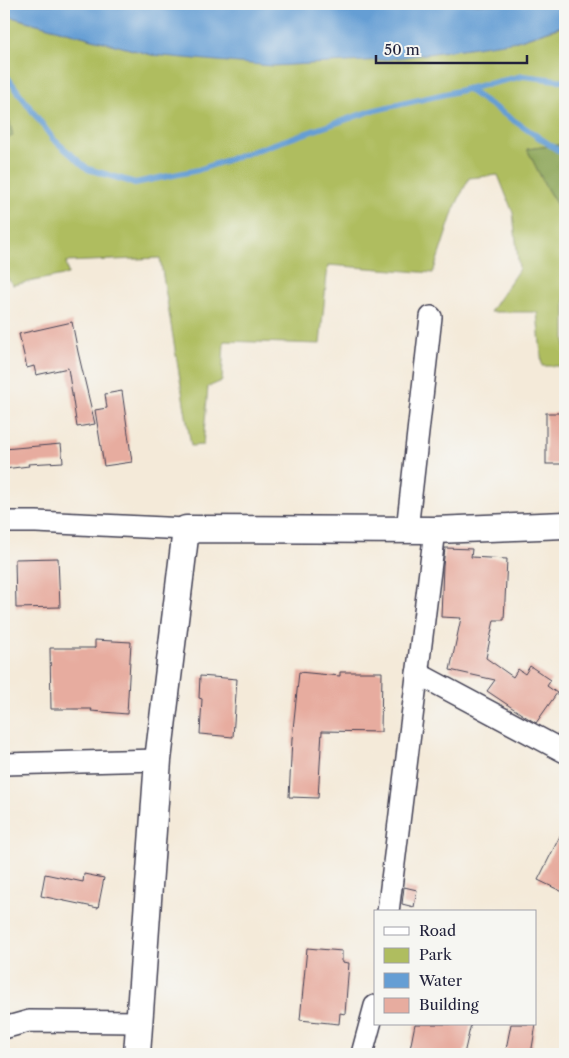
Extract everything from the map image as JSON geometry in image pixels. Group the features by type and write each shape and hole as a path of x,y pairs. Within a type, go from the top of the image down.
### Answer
{"street":[{"path":"408,530 431,318"},
{"path":"4,522 186,529 434,530 565,525"},
{"path":"137,1054 158,760 186,529"},
{"path":"388,910 434,530"},
{"path":"417,673 565,752"},
{"path":"4,764 158,760"},
{"path":"4,1010 30,1021"},
{"path":"362,1054 374,1010"},
{"path":"4,1028 30,1021 140,1022"}],"green space":[{"path":"4,15 152,55 517,41 565,26 565,144 527,149 547,189 565,218 565,366 542,366 537,312 490,312 519,269 513,213 498,175 469,178 454,209 433,273 328,265 320,344 224,341 222,381 208,387 203,445 191,446 160,258 66,262 68,274 13,285 4,274 4,139 13,136 9,119 4,115"},
{"path":"4,115 9,119 13,136 4,139"},
{"path":"565,144 565,218 547,189 527,149"}],"water":[{"path":"4,4 565,4 565,25 517,41 384,60 272,66 152,55 4,15"}],"building":[{"path":"72,322 95,424 77,427 68,368 36,375 34,366 27,368 19,334"},
{"path":"122,391 132,462 104,466 95,410 107,408 105,394"},
{"path":"546,413 565,413 565,464 546,464"},
{"path":"61,444 63,462 28,464 29,466 4,469 4,449"},
{"path":"445,548 472,549 471,557 507,559 504,620 494,620 486,658 513,677 518,669 525,674 530,666 551,680 547,686 557,693 536,723 487,691 495,680 450,670 461,618 441,617"},
{"path":"58,558 60,607 16,608 15,559"},
{"path":"95,640 131,642 127,714 91,711 92,709 51,709 50,648 95,648"},
{"path":"299,672 340,676 340,672 382,672 381,732 322,731 318,798 289,797 292,739"},
{"path":"200,676 237,679 233,737 200,734 202,699 199,698"},
{"path":"565,826 565,893 538,880"},
{"path":"45,874 83,882 84,874 104,878 98,908 41,896"},
{"path":"404,887 417,890 414,907 402,904"},
{"path":"307,948 342,951 342,962 349,963 345,1014 340,1013 339,1024 300,1020"},
{"path":"415,1026 471,1026 464,1054 409,1054"},
{"path":"511,1026 536,1026 531,1054 505,1054"}],"waterway":[{"path":"4,76 8,78 53,139 88,169 135,183 198,170 371,111 523,76 565,81"},
{"path":"467,89 565,155"}]}
